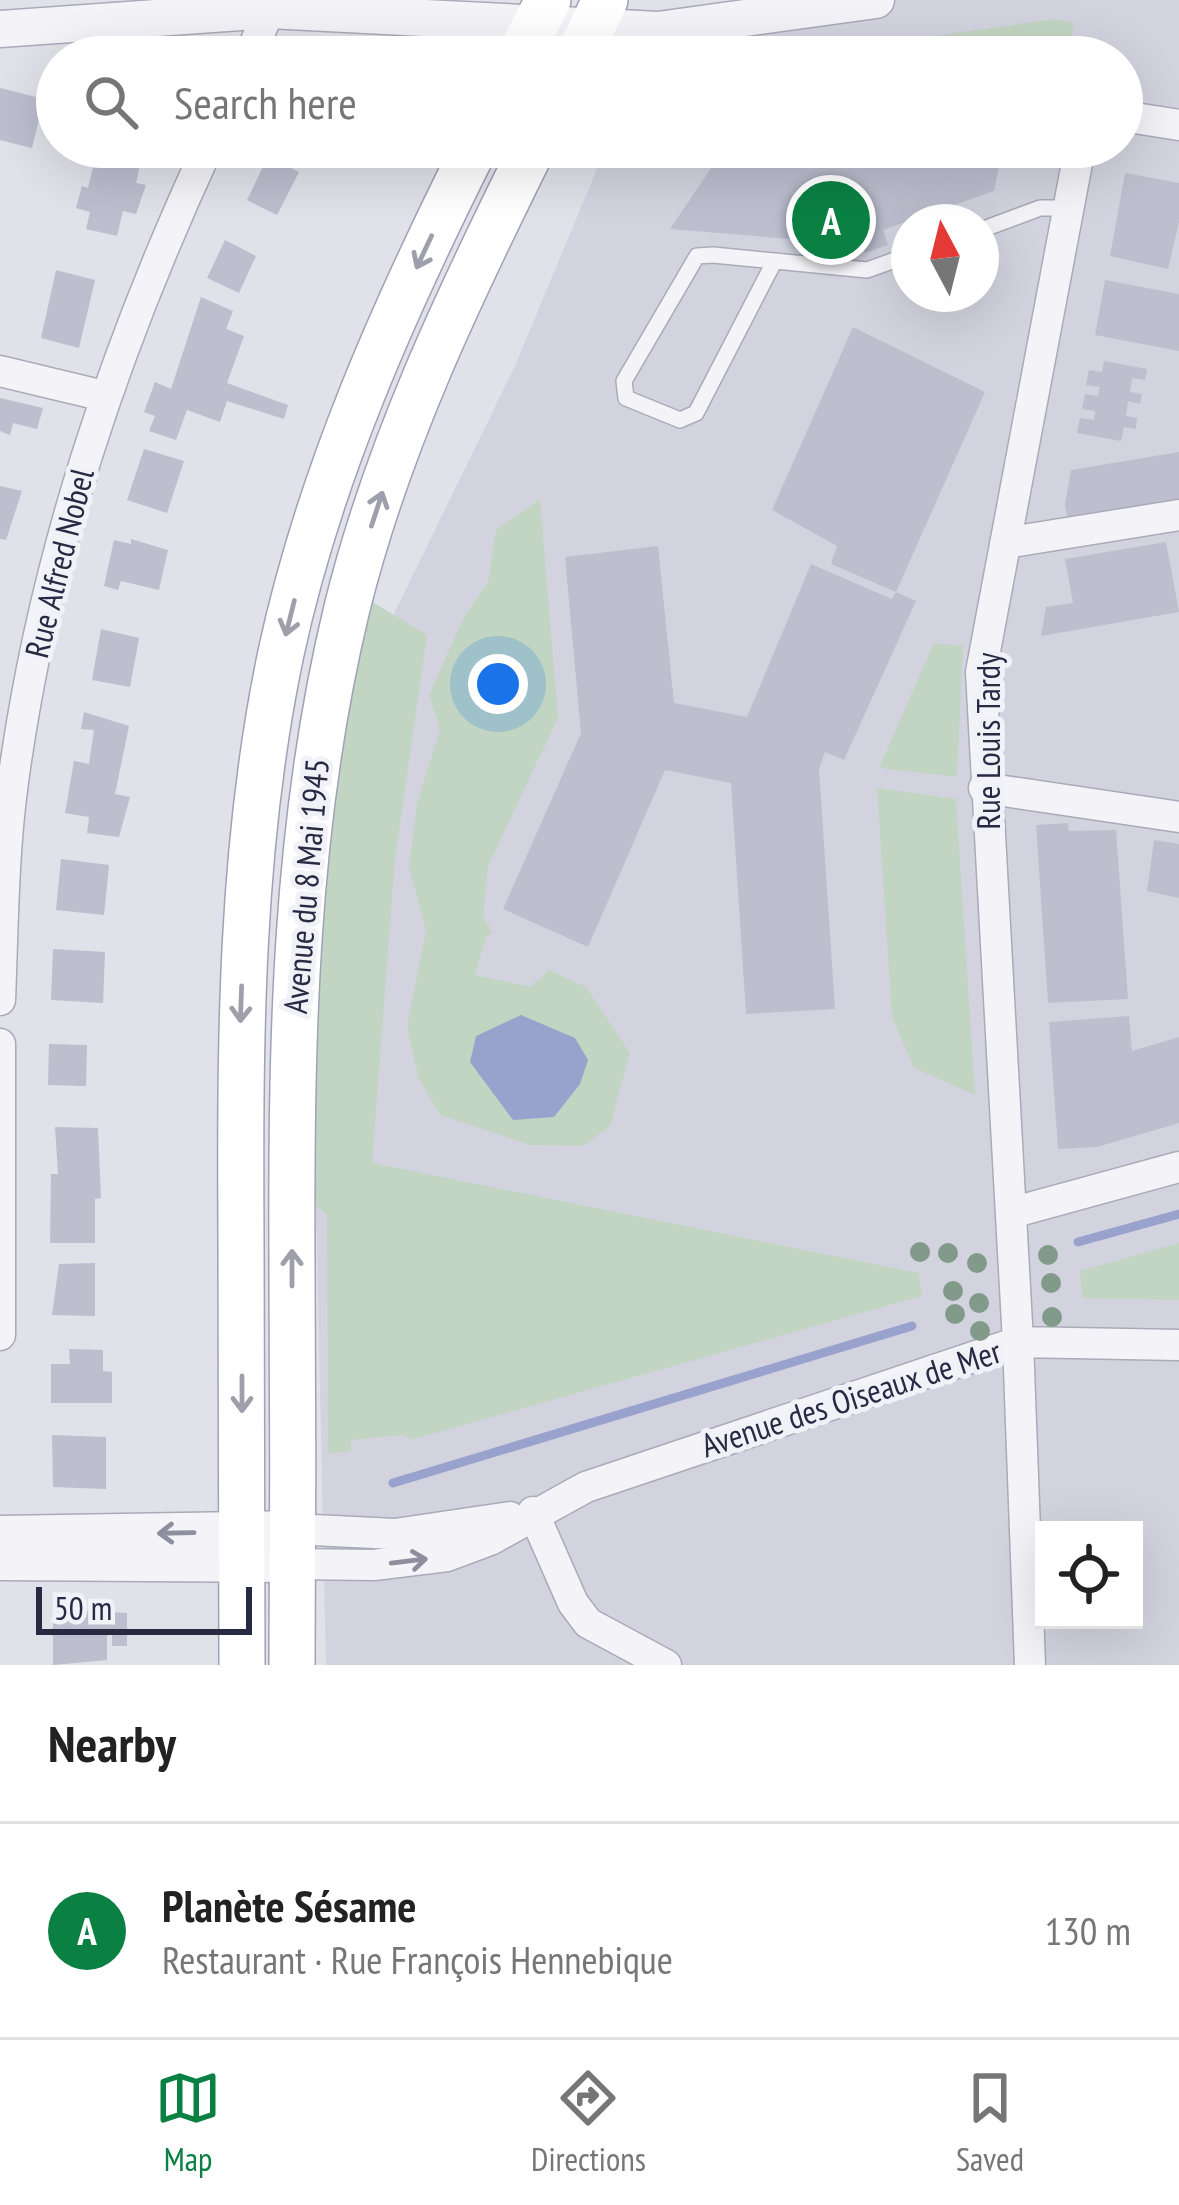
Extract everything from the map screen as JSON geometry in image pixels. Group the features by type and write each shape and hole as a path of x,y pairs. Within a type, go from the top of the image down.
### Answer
{"main road":[{"name":"Avenue du 8 Mai 1945","path":"242,1665 243,959 271,706 296,594 338,455 400,304 465,168"},
{"name":"Avenue du 8 Mai 1945","path":"292,1665 295,963 320,737 347,607 388,474 463,288 523,168"}],"street":[{"path":"0,29 272,5 534,28 685,27 876,0"},
{"path":"258,36 272,5"},
{"path":"1143,119 1179,125"},
{"name":"Rue Alfred Nobel","path":"0,1000 6,784 42,618 104,396 157,256 198,168"},
{"name":"Rue Louis Tardy","path":"1030,1665 1018,1342 981,672 1077,168"},
{"path":"0,371 104,396"},
{"path":"1005,543 1179,515"},
{"path":"984,788 1179,817"},
{"path":"0,1044 0,1335"},
{"path":"1011,1213 1179,1167"},
{"name":"Avenue des Oiseaux de Mer","path":"0,1534 293,1547 374,1565 447,1556 490,1540 533,1512 586,1487 1018,1342 1179,1346"},
{"path":"533,1512 573,1603 588,1623 666,1665"},
{"name":"Avenue des Oiseaux de Mer","path":"0,1562 242,1546"}],"lane":[{"path":"999,223 1040,208 1068,208"},
{"path":"774,262 696,413 680,420 626,398 624,381 698,256 774,262 867,270 891,261"}],"shaded area":[{"path":"880,0 1179,0 1179,1665 326,1665 316,1207 342,857 389,624 515,366 597,168 1143,168 1143,36 739,36"}],"green space":[{"path":"1055,19 1074,23 1072,36 936,36"},
{"path":"540,499 558,718 488,866 483,916 492,933 486,937 475,975 531,987 549,970 586,987 630,1053 610,1126 583,1146 530,1145 440,1115 418,1077 407,1026 426,931 409,867 417,804 440,729 429,695 464,617 488,582 496,530"},
{"path":"369,600 427,635 395,859 372,1163 919,1273 922,1296 410,1440 404,1435 351,1440 351,1451 328,1454 327,1215 310,1200 310,1029 328,803"},
{"path":"934,643 963,646 957,777 879,768"},
{"path":"877,788 956,799 975,1095 914,1068 892,1017"},
{"path":"1179,1243 1179,1300 1082,1298 1080,1271"}],"water":[{"path":"521,1015 575,1038 588,1060 580,1084 554,1117 513,1120 470,1062 476,1036"}],"building":[{"path":"0,88 36,97 32,148 0,140"},
{"path":"93,168 139,168 136,183 146,185 136,214 123,211 117,236 86,229 90,212 76,208 82,186 88,188"},
{"path":"262,168 299,172 277,215 247,200"},
{"path":"711,168 999,168 994,191 957,204 891,204 891,227 883,230 888,245 865,253 862,245 670,229"},
{"path":"1125,173 1179,183 1179,222 1168,269 1110,256"},
{"path":"225,240 256,256 239,293 207,278"},
{"path":"56,270 95,280 79,348 41,338"},
{"path":"1105,280 1179,294 1179,351 1095,335"},
{"path":"201,297 233,311 226,329 244,336 227,383 288,405 284,419 227,401 220,422 187,410 176,440 149,431 155,416 144,412 155,382 171,389"},
{"path":"853,327 985,392 896,592 831,564 837,546 772,510"},
{"path":"1104,361 1147,369 1145,380 1132,378 1130,392 1142,394 1140,404 1128,401 1126,416 1137,418 1136,429 1124,427 1121,441 1077,433 1080,418 1094,420 1095,411 1082,409 1085,394 1098,396 1100,387 1086,385 1089,370 1102,372"},
{"path":"0,398 43,408 37,429 13,423 10,435 0,431"},
{"path":"144,449 184,461 167,513 127,500"},
{"path":"1179,452 1179,504 1068,523 1065,504 1071,470"},
{"path":"0,486 22,491 6,540 0,539"},
{"path":"131,539 168,550 159,590 121,581 118,590 104,586 114,540 131,544"},
{"path":"1166,542 1179,612 1041,636 1046,607 1073,603 1065,559"},
{"path":"658,546 674,703 747,717 811,564 892,599 896,592 916,601 844,760 825,752 819,769 835,1009 746,1014 731,783 665,770 588,947 503,909 581,733 565,557"},
{"path":"101,629 139,638 130,687 92,680"},
{"path":"84,712 129,726 115,794 130,797 119,837 87,833 89,817 65,813 74,761 89,764 94,730 81,729"},
{"path":"1068,823 1069,831 1116,830 1128,999 1048,1003 1036,825"},
{"path":"1154,840 1179,844 1179,898 1147,891"},
{"path":"61,859 109,865 104,915 56,910"},
{"path":"53,949 105,952 103,1003 51,1000"},
{"path":"1129,1016 1132,1051 1179,1037 1179,1123 1097,1147 1058,1149 1049,1022"},
{"path":"49,1044 87,1045 86,1086 48,1085"},
{"path":"55,1127 98,1128 101,1198 95,1199 95,1243 50,1243 51,1174 58,1174"},
{"path":"95,1263 95,1316 52,1315 59,1264"},
{"path":"69,1349 103,1350 103,1371 112,1372 112,1403 51,1403 51,1364 70,1364"},
{"path":"52,1435 106,1437 106,1489 53,1487"},
{"path":"87,1611 127,1613 127,1646 112,1646 112,1632 107,1632 107,1660 53,1665 53,1617 86,1618"}],"waterway":[{"path":"1078,1242 1179,1214"},
{"path":"393,1483 912,1326"}],"place":[{"name":"Planète Sésame","path":"831,220"}]}
